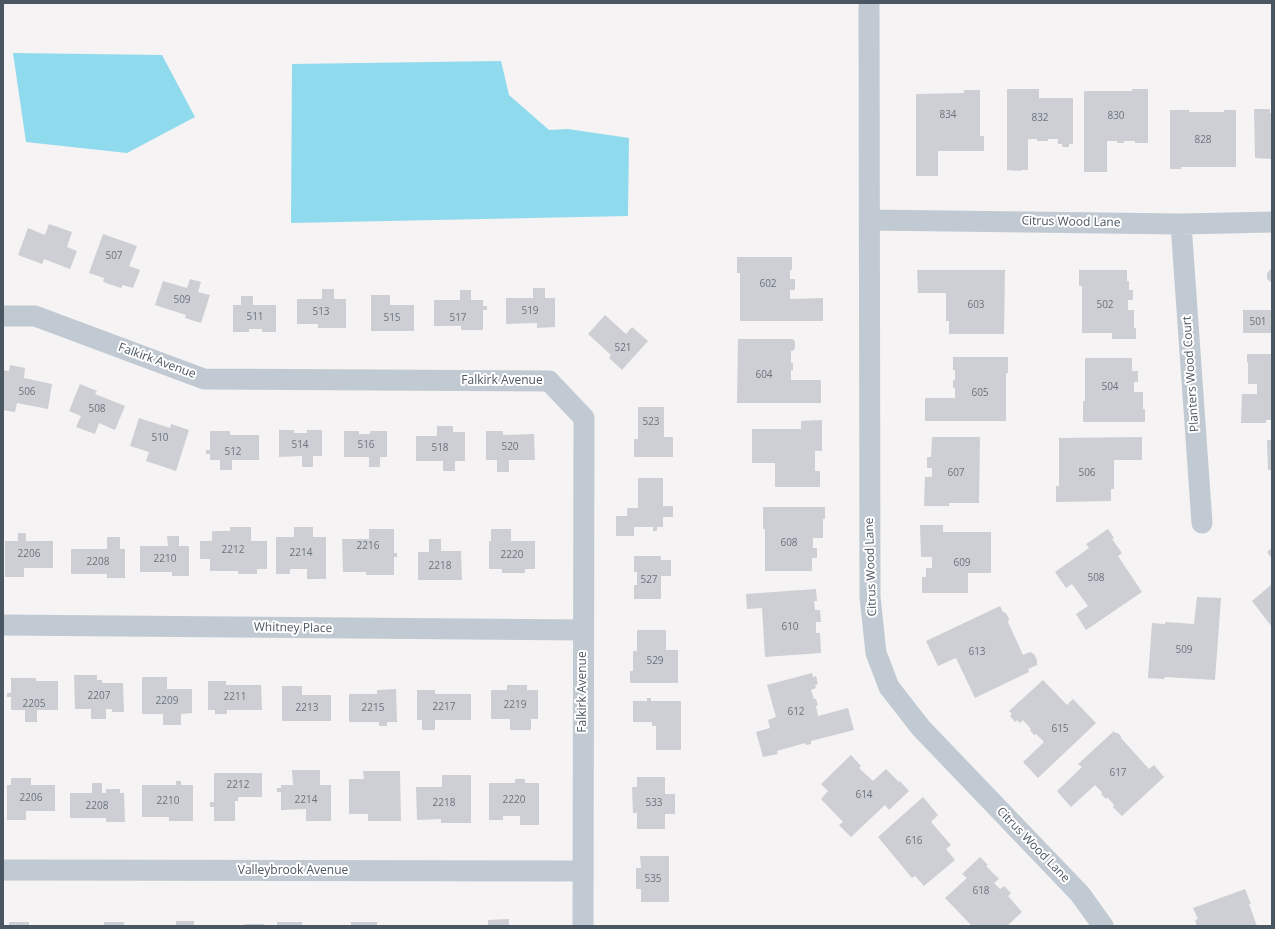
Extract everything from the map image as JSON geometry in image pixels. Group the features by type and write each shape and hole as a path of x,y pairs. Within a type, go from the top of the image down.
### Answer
{"street":[{"name":"Citrus Wood Lane","path":"868,3 870,220 870,597 876,653 889,687 921,728 1080,894 1103,926"},
{"name":"Citrus Wood Lane","path":"870,220 1181,224 1272,222"},
{"name":"Planters Wood Court","path":"1181,224 1202,523"},
{"name":"Falkirk Avenue","path":"3,316 35,316 204,379 549,381 584,418 583,926"},
{"name":"Whitney Place","path":"3,625 583,630"},
{"name":"Valleybrook Avenue","path":"3,870 582,871"}],"water":[{"path":"13,53 162,55 195,117 127,153 26,142"},
{"path":"501,61 509,95 549,130 568,129 629,138 628,216 291,223 292,64"}],"building":[{"path":"1007,89 1039,89 1039,98 1073,98 1073,144 1069,144 1069,147 1062,147 1062,144 1058,144 1058,139 1037,141 1037,139 1028,139 1028,170 1007,170"},
{"path":"1132,89 1148,89 1148,143 1124,141 1124,143 1117,143 1117,141 1107,141 1107,172 1084,172 1084,91 1132,91"},
{"path":"964,90 980,90 980,136 984,136 984,151 938,151 938,176 916,176 916,94 964,93"},
{"path":"1254,109 1270,109 1270,113 1272,113 1272,159 1255,158"},
{"path":"1170,110 1189,110 1189,112 1224,112 1224,110 1236,110 1236,167 1181,167 1181,169 1170,169"},
{"path":"49,224 72,232 67,247 77,251 70,269 44,259 42,264 18,255 28,228 45,235"},
{"path":"103,234 137,246 129,266 140,270 133,288 123,285 121,288 103,282 104,278 89,273"},
{"path":"737,257 792,257 790,279 795,279 795,290 790,290 790,299 823,298 823,321 740,321 740,273 737,273"},
{"path":"1271,269 1272,283 1267,279 1267,273"},
{"path":"917,270 1005,270 1004,334 949,334 949,321 946,321 946,293 918,293"},
{"path":"1079,270 1127,270 1129,290 1133,290 1133,300 1128,300 1128,310 1134,310 1134,328 1136,328 1136,339 1112,339 1112,333 1082,333 1082,286 1079,286"},
{"path":"190,279 201,282 198,292 210,295 201,323 185,318 186,315 155,305 163,281 187,288"},
{"path":"533,288 545,288 545,298 555,298 555,327 537,328 537,323 506,324 506,298 533,298"},
{"path":"322,289 334,289 334,299 346,299 346,328 318,328 318,324 297,324 297,299 322,299"},
{"path":"460,290 471,290 471,300 483,300 483,306 487,306 487,310 483,310 483,330 461,330 461,326 434,326 434,300 460,300"},
{"path":"371,295 390,295 390,305 414,305 414,331 371,331"},
{"path":"241,296 253,296 253,305 276,305 276,332 262,332 262,329 249,329 249,332 233,332 233,305 241,305"},
{"path":"1243,310 1272,310 1272,333 1243,333"},
{"path":"605,315 626,334 632,327 648,341 622,370 609,358 611,355 588,334"},
{"path":"738,339 793,339 795,342 795,348 791,351 791,363 793,363 793,370 791,370 791,380 821,380 821,403 737,403"},
{"path":"1247,354 1272,354 1272,420 1266,420 1266,423 1241,423 1242,394 1257,394 1257,384 1248,384"},
{"path":"953,357 1008,357 1008,373 1006,373 1006,421 925,421 925,398 955,398 955,388 953,388 955,370 953,370"},
{"path":"1085,358 1132,358 1132,371 1138,371 1138,382 1134,382 1134,392 1143,392 1145,422 1083,422 1083,401 1085,401"},
{"path":"10,365 25,368 24,378 52,384 48,409 17,403 15,412 3,410 3,370 9,371"},
{"path":"80,384 97,391 95,394 125,406 115,430 99,423 95,434 76,427 81,416 69,411"},
{"path":"638,407 664,407 664,437 673,437 673,457 634,457 634,439 638,439"},
{"path":"139,418 170,428 171,424 189,430 176,471 146,461 149,452 130,446"},
{"path":"822,420 822,451 815,451 815,471 820,471 820,487 775,487 775,463 752,463 752,429 801,429 801,421"},
{"path":"437,426 453,426 453,432 465,432 465,461 455,461 455,471 443,471 443,461 416,461 416,436 437,436"},
{"path":"279,430 294,430 294,433 307,433 307,430 322,430 322,456 313,456 313,467 302,467 302,456 279,457"},
{"path":"210,431 230,431 230,435 259,435 259,460 232,460 232,470 220,470 220,460 210,460 210,454 206,454 206,450 210,450"},
{"path":"344,431 359,431 359,434 370,434 370,431 387,431 387,457 380,457 380,467 369,467 369,457 344,457"},
{"path":"486,431 503,431 503,435 534,434 535,460 509,460 509,472 497,472 497,460 486,460"},
{"path":"932,437 980,437 979,503 949,503 949,506 924,506 925,477 932,477 932,468 927,468 927,457 931,457"},
{"path":"1142,437 1142,460 1114,460 1114,489 1111,489 1111,501 1056,502 1056,486 1059,486 1059,438"},
{"path":"1267,440 1272,440 1272,470 1268,470"},
{"path":"638,478 663,478 663,506 673,506 673,517 663,517 663,527 657,527 657,531 653,531 653,527 634,527 634,536 616,536 616,516 627,516 627,508 638,508"},
{"path":"763,507 825,507 825,519 823,519 823,538 813,538 813,548 817,548 817,558 812,558 812,571 765,571 765,529 763,529"},
{"path":"920,525 943,525 943,532 991,532 991,573 968,573 968,593 922,593 922,577 926,577 926,568 932,568 932,557 921,557"},
{"path":"230,527 251,527 251,541 267,541 267,569 257,569 257,574 238,574 238,571 210,571 210,559 200,559 200,541 212,541 212,531 230,531"},
{"path":"294,527 313,527 313,537 326,537 326,579 307,579 307,569 290,569 290,574 276,574 276,537 294,537"},
{"path":"369,529 394,529 394,553 397,553 397,557 394,557 394,575 366,575 366,572 343,572 342,539 369,539"},
{"path":"491,529 511,529 511,541 535,541 535,569 525,569 525,573 502,573 502,569 489,569 489,541 491,541"},
{"path":"1108,529 1114,538 1112,539 1122,553 1118,556 1142,592 1086,630 1076,614 1088,606 1072,584 1066,588 1055,572 1089,548 1086,544"},
{"path":"18,533 26,533 26,541 53,541 53,568 24,568 24,577 5,577 5,541 18,541"},
{"path":"167,536 179,536 179,546 189,546 189,576 172,576 172,572 140,572 140,546 168,546"},
{"path":"107,537 120,537 120,549 125,549 125,578 107,578 107,574 71,574 71,549 107,549"},
{"path":"429,539 441,539 441,551 461,551 462,580 418,580 418,552 429,552"},
{"path":"1272,548 1272,559 1267,552"},
{"path":"634,556 661,556 661,560 671,560 671,576 661,576 661,599 634,599 634,585 637,585 637,572 634,572"},
{"path":"1272,584 1272,627 1252,601"},
{"path":"816,589 817,601 814,601 815,610 820,610 821,622 816,622 816,633 820,633 821,653 765,657 762,608 747,609 746,594"},
{"path":"1197,597 1221,598 1215,680 1165,677 1164,679 1148,678 1152,623 1165,624 1165,622 1194,624"},
{"path":"1000,606 1009,619 1008,622 1023,655 1030,652 1034,654 1037,660 1037,665 1028,669 1029,672 975,698 956,658 938,666 926,641"},
{"path":"637,630 666,630 666,650 678,650 678,683 630,683 630,671 633,671 633,651 637,651"},
{"path":"812,673 813,677 816,676 818,684 815,685 816,688 811,690 818,705 816,706 818,716 848,708 854,730 811,741 811,744 806,745 805,743 777,751 778,754 763,757 756,732 770,728 768,720 776,717 767,685"},
{"path":"74,675 97,675 97,680 102,680 102,683 123,683 124,712 112,712 112,709 106,709 106,719 91,719 91,709 75,709"},
{"path":"142,677 167,677 167,689 192,689 192,713 181,714 181,725 163,725 163,714 142,714"},
{"path":"11,678 36,678 36,681 58,681 58,710 37,710 37,722 25,722 25,710 11,710 11,697 7,697 7,693 11,693"},
{"path":"1043,680 1067,705 1073,699 1096,723 1038,778 1023,762 1044,742 1036,734 1034,735 1023,720 1020,723 1017,720 1015,722 1010,716 1012,714 1009,711"},
{"path":"208,681 226,681 226,685 261,685 262,710 227,710 227,714 215,714 215,710 208,710"},
{"path":"507,685 527,685 527,690 538,690 538,719 531,719 531,730 510,730 510,719 491,719 491,690 507,690"},
{"path":"282,686 302,686 302,695 331,695 331,721 282,721"},
{"path":"396,689 397,722 387,722 387,726 379,726 379,722 349,722 349,694 377,694 377,690"},
{"path":"417,690 435,690 435,694 471,694 471,720 435,720 435,730 422,730 422,720 417,720"},
{"path":"647,698 651,698 651,701 681,701 681,750 656,750 656,726 652,726 652,722 633,722 633,701 647,701"},
{"path":"1114,731 1121,736 1121,738 1149,769 1154,765 1164,777 1122,816 1113,807 1114,805 1107,797 1106,799 1101,794 1102,792 1095,785 1071,807 1057,791 1082,767 1078,764"},
{"path":"851,755 861,766 859,768 873,781 886,769 909,791 889,810 885,805 851,837 839,825 843,822 821,799 828,791 821,784"},
{"path":"292,770 320,770 320,785 331,785 331,821 306,821 306,809 281,810 281,792 277,792 277,788 281,788 281,785 293,785"},
{"path":"363,771 400,771 401,821 368,821 368,814 349,814 349,779 364,779"},
{"path":"214,773 262,773 262,797 238,797 238,801 235,801 235,821 214,821 214,807 210,807 210,802 214,802"},
{"path":"442,775 471,775 471,823 441,823 441,819 417,820 416,787 442,787"},
{"path":"637,777 665,777 665,794 675,794 675,814 665,814 665,829 637,829 637,813 633,813 632,787 637,787"},
{"path":"11,778 31,778 31,785 55,785 55,811 26,811 26,820 7,820 7,785 11,785"},
{"path":"515,779 525,779 525,783 539,783 539,825 520,825 520,816 503,816 503,820 489,820 489,783 515,783"},
{"path":"176,781 181,781 181,785 193,785 193,821 169,821 169,817 142,817 142,785 176,785"},
{"path":"92,783 102,783 102,793 106,793 106,789 120,789 120,793 124,793 125,822 106,822 106,818 70,818 70,793 92,793"},
{"path":"923,797 938,815 931,822 951,845 946,849 955,860 924,886 915,876 912,878 878,837"},
{"path":"640,856 669,856 669,902 641,902 641,889 636,889 636,868 641,868"},
{"path":"980,857 988,865 986,866 999,879 994,883 1000,889 1004,886 1011,893 1008,896 1022,912 1007,926 972,926 945,898 967,878 962,874"},
{"path":"1245,889 1257,926 1197,926 1195,920 1198,919 1193,908"},
{"path":"509,919 509,926 488,926 488,920"},
{"path":"176,921 194,921 194,926 176,926"},
{"path":"9,922 29,922 29,926 9,926"},
{"path":"104,922 124,922 124,926 104,926"},
{"path":"277,922 302,922 302,926 277,926"},
{"path":"351,922 377,922 377,926 351,926"},
{"path":"244,924 264,924 264,926 244,926"}]}
